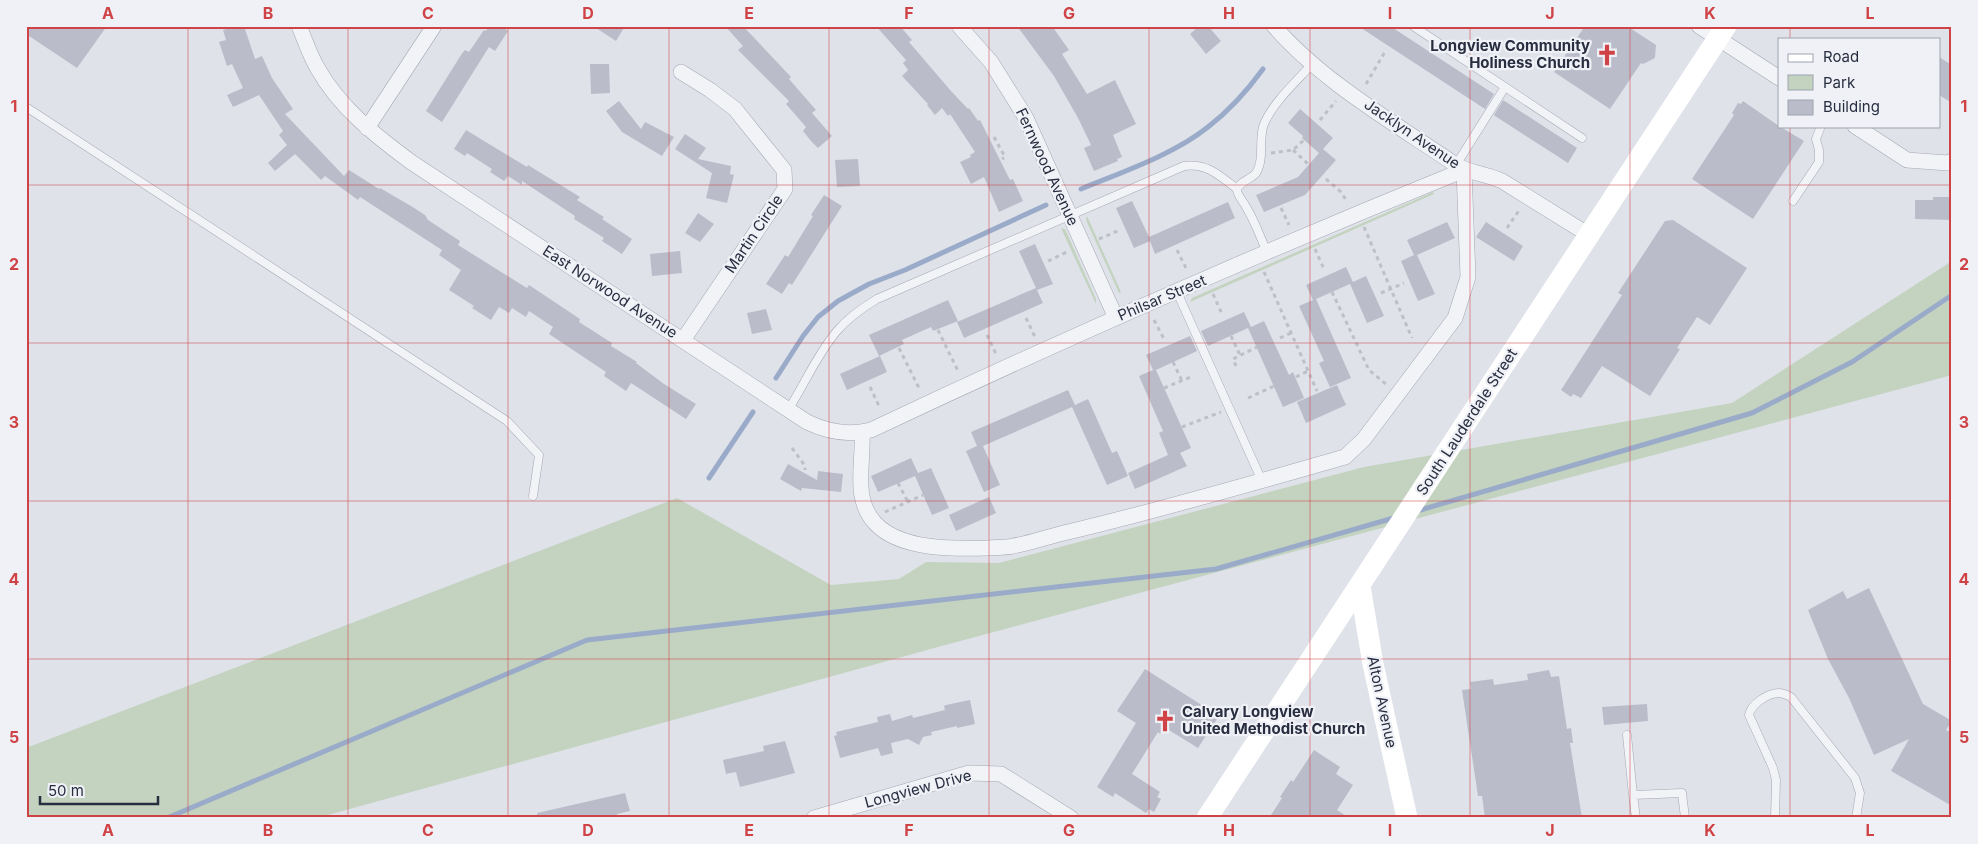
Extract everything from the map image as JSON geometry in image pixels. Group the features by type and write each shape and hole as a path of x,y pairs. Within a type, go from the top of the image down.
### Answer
{"street":[{"name":"East Norwood Avenue","path":"299,26 318,70 342,103 366,128 411,162 807,422 826,430 862,432"},
{"path":"366,128 434,26"},
{"name":"Fernwood Avenue","path":"959,26 991,62 1026,118 1116,318"},
{"name":"Jacklyn Avenue","path":"1274,26 1312,64 1332,80 1460,168 1502,181 1590,235"},
{"path":"1699,26 1722,33 1778,77"},
{"name":"South Lauderdale Street","path":"1207,818 1722,33"},
{"name":"Martin Circle","path":"681,72 710,90 735,109 784,170 785,189 683,340"},
{"path":"1858,128 1907,160 1948,163 1952,161"},
{"path":"862,432 863,450 860,484 862,498 870,516 884,530 898,537 914,543 951,549 1012,546 1142,514 1345,457 1364,439 1455,318 1468,277 1460,168"},
{"name":"Philsar Street","path":"862,432 871,430 1116,318 1460,168"},
{"name":"Alton Avenue","path":"1360,586 1373,664 1407,818"},
{"name":"Longview Drive","path":"814,818 969,773 1001,774 1072,818"}],"lane":[{"path":"1413,26 1582,138"},
{"path":"1237,189 1239,185 1256,175 1260,165 1264,124 1278,104 1312,64"},
{"path":"1460,168 1505,87"},
{"path":"26,107 507,420 539,455 533,496"},
{"path":"1793,201 1819,162 1819,150 1816,139 1819,128"},
{"path":"788,410 837,331 861,309 876,300 1184,166 1196,164 1210,169 1237,189 1267,252"},
{"path":"1177,292 1262,481"},
{"path":"1775,818 1776,780 1773,768 1750,715 1753,706 1772,694 1781,692 1791,697 1856,778 1860,793 1856,818"},
{"path":"1627,735 1636,818"},
{"path":"1633,795 1682,793 1685,818"}],"path":[{"path":"1366,84 1386,50"},
{"path":"1320,120 1336,101"},
{"path":"994,137 1005,157 1002,159"},
{"path":"1260,154 1293,150 1304,140"},
{"path":"1293,150 1309,165"},
{"path":"1326,179 1341,192 1346,200"},
{"path":"1281,208 1289,225"},
{"path":"1507,228 1520,210"},
{"path":"1364,227 1412,338"},
{"path":"1099,239 1120,230"},
{"path":"1315,249 1324,269"},
{"path":"1177,250 1187,270"},
{"path":"1048,261 1069,251"},
{"path":"1264,272 1317,391"},
{"path":"1381,293 1404,283"},
{"path":"1332,292 1368,370 1398,394"},
{"path":"1214,294 1222,314"},
{"path":"1026,318 1035,338"},
{"path":"1154,320 1164,339"},
{"path":"938,330 958,371"},
{"path":"1280,338 1291,333"},
{"path":"987,335 996,354"},
{"path":"1232,336 1240,355"},
{"path":"1236,366 1233,358 1257,347"},
{"path":"899,348 919,388"},
{"path":"1173,362 1182,381"},
{"path":"1296,376 1308,372"},
{"path":"1164,388 1191,377"},
{"path":"1248,398 1274,386"},
{"path":"870,387 879,406"},
{"path":"1182,427 1230,409"},
{"path":"792,448 805,466 805,470"},
{"path":"898,483 908,502"},
{"path":"877,516 923,495"}],"green space":[{"path":"1433,192 1434,194 1190,302 1192,298"},
{"path":"1087,216 1121,292 1119,293 1086,220"},
{"path":"1061,228 1065,229 1096,299 1096,304"},
{"path":"1952,261 1952,375 938,647 317,818 26,818 26,748 677,498 831,585 899,579 926,562 999,563 1364,467 1732,403"}],"building":[{"path":"26,26 107,26 77,68 26,34"},
{"path":"244,26 255,59 262,56 272,78 293,109 285,114 344,176 349,170 411,206 425,215 428,220 460,241 458,245 527,288 529,285 580,319 579,322 612,343 611,346 637,362 664,384 696,404 686,419 631,383 626,391 604,376 606,372 549,334 553,327 529,311 526,317 512,308 509,313 499,307 491,320 472,308 474,306 449,290 461,270 439,255 442,250 360,197 358,200 325,176 321,180 295,154 275,171 268,163 287,145 279,135 283,131 259,95 233,107 227,95 243,88 232,64 227,66 219,42 226,40 223,30"},
{"path":"489,26 501,26 508,31 495,51 489,47 442,122 426,111 461,55 465,50 469,52 484,30 486,31"},
{"path":"593,26 625,26 616,41"},
{"path":"725,26 743,26 791,77 789,79 816,110 812,113 832,136 818,148 811,141 803,131 806,127 786,104 789,101 738,50 743,46"},
{"path":"876,26 900,26 912,40 909,42 951,91 969,108 978,121 980,120 1010,180 1013,179 1023,201 999,212 984,177 971,184 960,162 971,157 970,155 975,152 950,114 948,116 942,108 935,115 928,104 902,76 908,70 903,63 906,60"},
{"path":"1017,26 1052,26 1069,50 1062,54 1087,94 1115,80 1136,124 1113,135 1122,157 1117,159 1118,161 1094,171 1084,148 1091,145 1078,118 1054,76"},
{"path":"1199,26 1208,26 1221,41 1206,54 1190,34"},
{"path":"1358,26 1390,26 1494,94 1485,109"},
{"path":"1585,26 1627,26 1656,45 1655,58 1643,64 1641,63 1610,109 1554,72"},
{"path":"1940,58 1952,65 1952,103 1940,96"},
{"path":"590,64 609,64 610,93 591,94"},
{"path":"1503,100 1577,148 1568,163 1495,116"},
{"path":"619,101 641,129 645,122 674,137 662,156 622,132 606,111"},
{"path":"1743,101 1778,125 1778,128 1782,128 1804,141 1753,219 1692,179 1734,115 1732,113 1738,103 1741,104"},
{"path":"1300,109 1333,138 1323,149 1336,160 1305,195 1264,212 1256,195 1298,177 1319,153 1288,123"},
{"path":"466,130 580,197 577,200 604,217 602,219 632,239 622,254 602,241 604,238 574,219 575,216 522,181 522,185 508,176 504,181 490,172 492,169 467,153 465,156 454,149"},
{"path":"685,134 706,148 698,159 731,166 730,174 734,175 727,203 706,198 712,173 675,149"},
{"path":"858,159 860,186 837,187 835,160"},
{"path":"824,195 842,206 792,285 789,283 782,294 766,284 785,255 788,257"},
{"path":"1933,197 1952,197 1952,220 1915,219 1915,200 1933,200"},
{"path":"1132,201 1149,237 1228,202 1235,218 1155,254 1150,241 1134,248 1116,208"},
{"path":"698,213 714,224 700,242 685,233"},
{"path":"1673,220 1747,268 1710,325 1697,317 1677,348 1680,349 1650,396 1602,366 1581,398 1573,394 1571,397 1561,390 1622,295 1618,293 1665,221"},
{"path":"1447,222 1455,238 1417,255 1435,294 1418,301 1401,261 1414,255 1407,240"},
{"path":"1486,222 1523,246 1514,261 1476,237"},
{"path":"1035,244 1053,284 1037,290 1043,303 964,338 957,322 1036,288 1019,251"},
{"path":"680,251 682,273 652,276 650,254"},
{"path":"1346,267 1353,282 1366,276 1384,316 1367,323 1350,284 1316,299 1351,378 1330,387 1319,363 1324,361 1299,306 1313,300 1306,285"},
{"path":"948,300 958,321 933,331 931,327 902,340 904,344 879,356 869,335"},
{"path":"766,309 772,330 752,334 747,313"},
{"path":"1244,312 1251,327 1264,321 1289,375 1293,372 1304,398 1283,407 1248,328 1208,346 1201,331"},
{"path":"1190,336 1197,351 1156,370 1191,448 1180,453 1187,466 1135,489 1128,473 1168,455 1159,433 1163,431 1139,376 1153,370 1146,355"},
{"path":"880,356 887,372 847,390 840,374"},
{"path":"1337,385 1346,405 1306,423 1297,402"},
{"path":"1068,390 1075,405 1088,399 1112,453 1117,451 1128,476 1107,485 1072,407 983,446 1000,485 984,492 966,451 977,446 971,432"},
{"path":"911,458 918,473 931,468 949,508 932,515 915,476 878,492 871,476"},
{"path":"788,464 817,480 818,471 843,474 841,492 802,488 801,491 780,479"},
{"path":"989,497 996,513 956,531 949,515"},
{"path":"1869,588 1923,704 1952,721 1946,730 1952,733 1952,806 1891,771 1909,739 1874,755 1849,698 1828,659 1808,610 1843,591 1847,599"},
{"path":"1145,669 1219,716 1198,748 1164,727 1160,734 1158,732 1132,774 1160,792 1157,797 1161,799 1154,812 1149,809 1146,813 1115,793 1113,797 1097,787 1136,723 1117,711"},
{"path":"1549,670 1551,677 1559,676 1567,729 1571,728 1573,743 1570,743 1582,818 1485,818 1482,796 1478,796 1462,690 1471,689 1470,682 1493,679 1494,685 1528,680 1527,674"},
{"path":"970,700 975,724 931,732 932,735 923,737 919,745 908,739 891,743 893,753 881,756 878,748 840,758 834,736 837,735 836,732 878,722 877,717 890,714 892,721 912,715 913,718 945,710 944,706 946,705"},
{"path":"1647,704 1648,721 1604,725 1602,707"},
{"path":"785,741 795,773 740,787 736,772 726,774 723,760 764,751 763,746"},
{"path":"1314,750 1340,767 1336,774 1353,785 1337,810 1349,818 1269,818 1291,780 1293,782"},
{"path":"625,793 630,811 617,814 618,818 538,818 537,813"}],"waterway":[{"path":"1081,189 1147,162 1194,137 1231,107 1263,69"},
{"path":"776,378 803,336 818,317 838,301 869,284 905,270 1046,205"},
{"path":"1417,511 1752,413 1852,362 1952,295"},
{"path":"709,478 753,412"},
{"path":"167,818 587,640 1216,569 1397,517"}],"place":[{"name":"Longview Community Holiness Church","path":"1607,55"},
{"name":"Calvary Longview United Methodist Church","path":"1165,721"}]}
